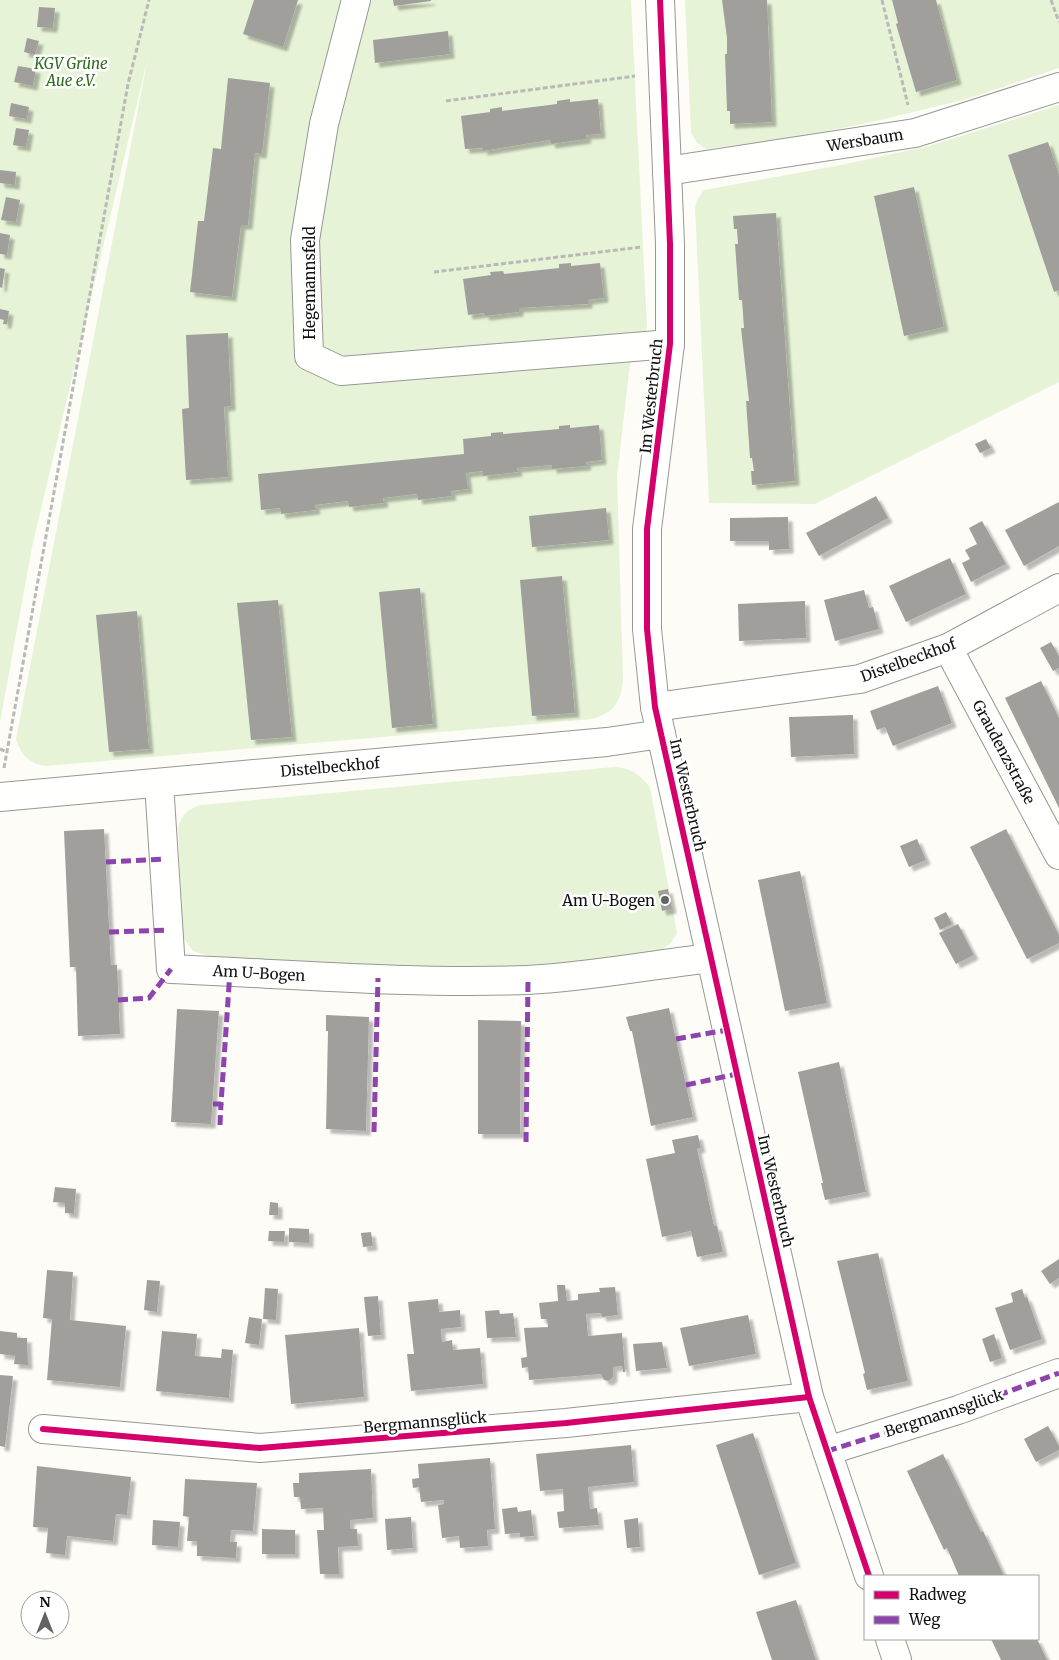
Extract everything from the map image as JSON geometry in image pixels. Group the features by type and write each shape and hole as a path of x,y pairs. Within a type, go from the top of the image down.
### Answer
{"street":[{"name":"Hegemannsfeld","path":"356,0 324,124 305,240 309,356 341,371 670,344"},
{"name":"Im Westerbruch","path":"660,0 670,244 670,344 647,529 647,629 655,707 809,1397 869,1575"},
{"name":"Wersbaum","path":"667,171 915,133 1059,87"},
{"name":"Distelbeckhof","path":"655,707 860,679 948,648 1059,588"},
{"name":"Graudenzstraße","path":"948,648 1059,855"},
{"name":"Distelbeckhof","path":"0,797 607,742 660,734"},
{"name":"Am U-Bogen","path":"159,783 171,969 450,981 518,980 596,975 711,958"},
{"name":"Bergmannsglück","path":"827,1451 958,1410 1059,1373"},
{"name":"Bergmannsglück","path":"43,1428 260,1448 566,1423 809,1397"},
{"path":"890,1640 897,1660"}],"path":[{"path":"0,797 6,752 128,84 149,0"},
{"path":"882,0 915,133"},
{"path":"1051,0 1059,22"},
{"path":"446,102 663,72"},
{"path":"434,272 670,244"},
{"path":"0,749 6,752"}],"green space":[{"name":"KGV Grüne Aue e.V.","path":"0,0 631,0 647,328 630,364 617,476 623,680 618,701 611,710 592,719 46,766 30,761 23,754 16,739 148,57 32,547 0,722"},
{"path":"685,0 1059,0 1059,68 967,99 872,122 791,138 706,149 697,143 691,132"},
{"path":"1059,105 1059,382 815,504 709,503 695,208 697,200 704,190 836,166 929,146"},
{"path":"614,767 634,772 650,787 677,933 671,943 661,950 549,964 492,967 379,966 209,956 193,951 183,937 178,827 184,816 197,806"}],"building":[{"path":"254,0 298,0 283,47 243,34"},
{"path":"393,0 431,0 431,1 394,6"},
{"path":"722,0 767,0 772,122 730,124 730,111 727,111 725,54 727,54 727,38"},
{"path":"892,0 936,0 957,80 916,92 896,24 898,23"},
{"path":"39,7 55,8 53,28 37,27"},
{"path":"448,31 450,54 375,63 373,40"},
{"path":"27,38 39,41 35,55 24,52"},
{"path":"18,66 36,69 33,86 14,82"},
{"path":"228,78 270,83 262,154 255,153 248,225 241,225 232,297 190,292 198,221 204,221 213,148 221,149"},
{"path":"570,99 570,102 598,99 601,134 586,135 587,139 551,144 550,140 483,151 483,148 465,149 461,116 490,112 490,109 502,107 502,111 557,104 557,101"},
{"path":"11,103 29,107 27,119 9,116"},
{"path":"16,128 29,130 26,147 13,145"},
{"path":"1048,142 1059,175 1059,290 1054,292 1008,155"},
{"path":"0,170 16,172 15,185 0,183"},
{"path":"914,187 944,327 904,336 874,196"},
{"path":"6,197 20,200 16,222 1,220"},
{"path":"776,213 795,481 752,485 751,471 754,471 752,458 750,458 746,401 749,401 741,328 744,328 742,300 739,300 735,244 738,244 737,229 734,229 733,216"},
{"path":"0,233 10,235 7,255 0,254"},
{"path":"571,263 571,266 600,263 604,298 588,300 588,304 519,308 519,312 485,316 484,313 468,315 463,279 491,275 490,272 503,271 504,274 559,268 559,264"},
{"path":"0,268 5,269 2,288 0,287"},
{"path":"0,309 9,311 7,324 3,324 4,320 0,319"},
{"path":"228,333 231,406 224,407 228,477 186,480 182,409 189,408 186,335"},
{"path":"570,425 570,428 599,425 602,460 586,462 587,466 552,469 552,465 517,468 518,472 483,476 483,471 466,473 468,489 451,491 452,496 418,500 417,494 383,498 384,503 349,507 348,501 315,505 316,510 281,514 280,508 261,510 258,474 464,454 463,439 491,436 491,433 503,432 503,434 559,429 559,426"},
{"path":"986,439 991,448 980,453 975,444"},
{"path":"876,496 888,518 819,556 806,533"},
{"path":"1059,502 1059,546 1024,566 1005,530"},
{"path":"606,508 609,540 532,547 529,516"},
{"path":"788,517 789,549 769,550 769,541 730,541 730,518"},
{"path":"982,521 1006,564 971,582 962,563 970,559 965,550 977,544 969,528"},
{"path":"950,558 966,594 906,622 889,586"},
{"path":"562,576 575,713 532,716 520,580"},
{"path":"420,588 433,724 392,728 379,592"},
{"path":"864,590 869,608 873,607 879,629 835,641 824,600"},
{"path":"278,600 292,737 251,740 237,603"},
{"path":"805,601 806,638 739,641 738,604"},
{"path":"137,611 149,749 109,752 96,615"},
{"path":"1051,642 1059,656 1059,668 1053,671 1040,648"},
{"path":"1041,681 1059,718 1059,808 1005,698"},
{"path":"938,686 952,723 893,746 885,727 877,730 870,711"},
{"path":"853,715 854,754 791,757 789,717"},
{"path":"104,829 111,965 117,965 120,1034 78,1036 76,967 70,967 64,831"},
{"path":"1006,829 1059,935 1059,943 1027,959 970,847"},
{"path":"917,839 926,860 909,867 900,846"},
{"path":"800,871 827,1003 785,1011 758,880"},
{"name":"Am U-Bogen","path":"668,889 672,909 662,911 658,891"},
{"path":"946,912 952,924 940,930 934,918"},
{"path":"958,924 974,955 956,964 939,933"},
{"path":"669,1008 693,1117 651,1126 632,1031 630,1031 626,1017"},
{"path":"177,1009 219,1011 211,1124 171,1122"},
{"path":"326,1015 369,1017 366,1131 326,1129 328,1031 326,1031"},
{"path":"478,1020 521,1021 520,1134 478,1134"},
{"path":"839,1062 866,1192 825,1200 821,1183 823,1183 798,1072"},
{"path":"698,1135 701,1148 697,1149 714,1226 717,1226 723,1252 697,1257 691,1231 662,1237 646,1159 675,1153 672,1140"},
{"path":"55,1187 76,1189 74,1214 65,1213 65,1203 53,1202"},
{"path":"270,1202 278,1203 278,1215 269,1215"},
{"path":"289,1228 309,1229 309,1243 289,1242"},
{"path":"269,1231 285,1231 284,1242 268,1241"},
{"path":"371,1232 373,1246 363,1247 361,1233"},
{"path":"878,1253 908,1381 867,1390 863,1374 865,1373 837,1261"},
{"path":"1059,1259 1059,1278 1050,1284 1041,1271"},
{"path":"47,1270 73,1272 70,1320 126,1326 120,1387 47,1380 52,1319 43,1318"},
{"path":"147,1280 160,1281 157,1312 144,1310"},
{"path":"557,1285 565,1285 567,1301 578,1300 578,1294 600,1292 599,1288 615,1287 618,1315 602,1317 601,1313 586,1314 588,1336 622,1333 625,1372 623,1372 622,1366 613,1367 613,1377 609,1381 604,1380 601,1374 529,1380 528,1367 522,1368 521,1358 527,1357 524,1328 548,1327 547,1319 541,1319 539,1303 558,1301"},
{"path":"265,1288 278,1289 276,1320 263,1319"},
{"path":"1022,1289 1025,1298 1027,1297 1042,1339 1010,1350 995,1308 1013,1302 1011,1293"},
{"path":"378,1296 381,1335 368,1336 364,1297"},
{"path":"438,1299 439,1312 460,1310 461,1327 441,1329 442,1342 452,1340 453,1350 480,1348 483,1384 411,1391 407,1354 414,1354 408,1302"},
{"path":"499,1310 500,1314 513,1313 516,1337 487,1338 485,1311"},
{"path":"748,1315 756,1354 689,1366 680,1328"},
{"path":"249,1317 262,1319 259,1345 245,1343"},
{"path":"359,1328 364,1397 291,1404 285,1335"},
{"path":"0,1331 17,1333 17,1338 27,1338 28,1365 14,1364 15,1356 0,1354"},
{"path":"162,1331 197,1334 195,1356 221,1358 222,1349 233,1350 229,1398 156,1391"},
{"path":"994,1334 1002,1358 990,1362 982,1339"},
{"path":"662,1342 667,1368 636,1371 633,1344"},
{"path":"0,1375 13,1376 5,1447 0,1446"},
{"path":"1048,1426 1059,1446 1059,1450 1036,1462 1024,1439"},
{"path":"753,1433 796,1563 759,1575 716,1445"},
{"path":"631,1445 634,1482 588,1487 590,1509 597,1508 599,1525 559,1528 557,1512 564,1511 563,1489 540,1491 536,1454"},
{"path":"943,1454 1004,1575 959,1575 947,1548 944,1550 907,1471"},
{"path":"490,1458 495,1529 487,1530 488,1546 460,1548 459,1536 442,1538 438,1505 444,1504 444,1500 421,1502 419,1487 413,1488 412,1479 419,1478 418,1464"},
{"path":"37,1466 131,1477 127,1515 116,1514 113,1541 67,1536 65,1555 46,1553 48,1528 33,1527"},
{"path":"371,1469 373,1518 350,1520 350,1529 357,1529 358,1546 338,1547 339,1574 320,1574 317,1530 324,1530 323,1508 301,1509 300,1497 294,1497 293,1483 299,1483 299,1473"},
{"path":"185,1479 257,1483 253,1531 231,1530 230,1542 237,1542 236,1558 197,1556 197,1541 187,1541 189,1517 183,1516"},
{"path":"517,1507 518,1512 531,1510 534,1536 520,1537 520,1533 505,1534 502,1509"},
{"path":"411,1517 413,1548 387,1550 385,1519"},
{"path":"638,1518 640,1547 627,1548 624,1520"},
{"path":"153,1520 180,1522 178,1547 152,1545"},
{"path":"262,1529 295,1530 295,1554 262,1554"},
{"path":"796,1600 816,1660 772,1660 756,1612"},
{"path":"991,1640 1037,1640 1047,1660 1001,1660"}],"marked path":[{"path":"106,862 164,859"},
{"path":"109,932 169,930"},
{"path":"118,1000 149,998 171,969"},
{"path":"213,1104 221,1104 230,971"},
{"path":"374,1132 378,978"},
{"path":"526,1142 528,980"},
{"path":"676,1039 727,1030"},
{"path":"686,1085 737,1074"},
{"path":"220,1125 221,1104"},
{"path":"827,1451 958,1410 1059,1373"}],"cycle path":[{"path":"660,0 670,244 670,344 647,529 647,629 655,707 809,1397 869,1575"},
{"path":"43,1429 260,1448 566,1423 809,1397"}],"place":[{"name":"Am U-Bogen","path":"665,900"}]}
